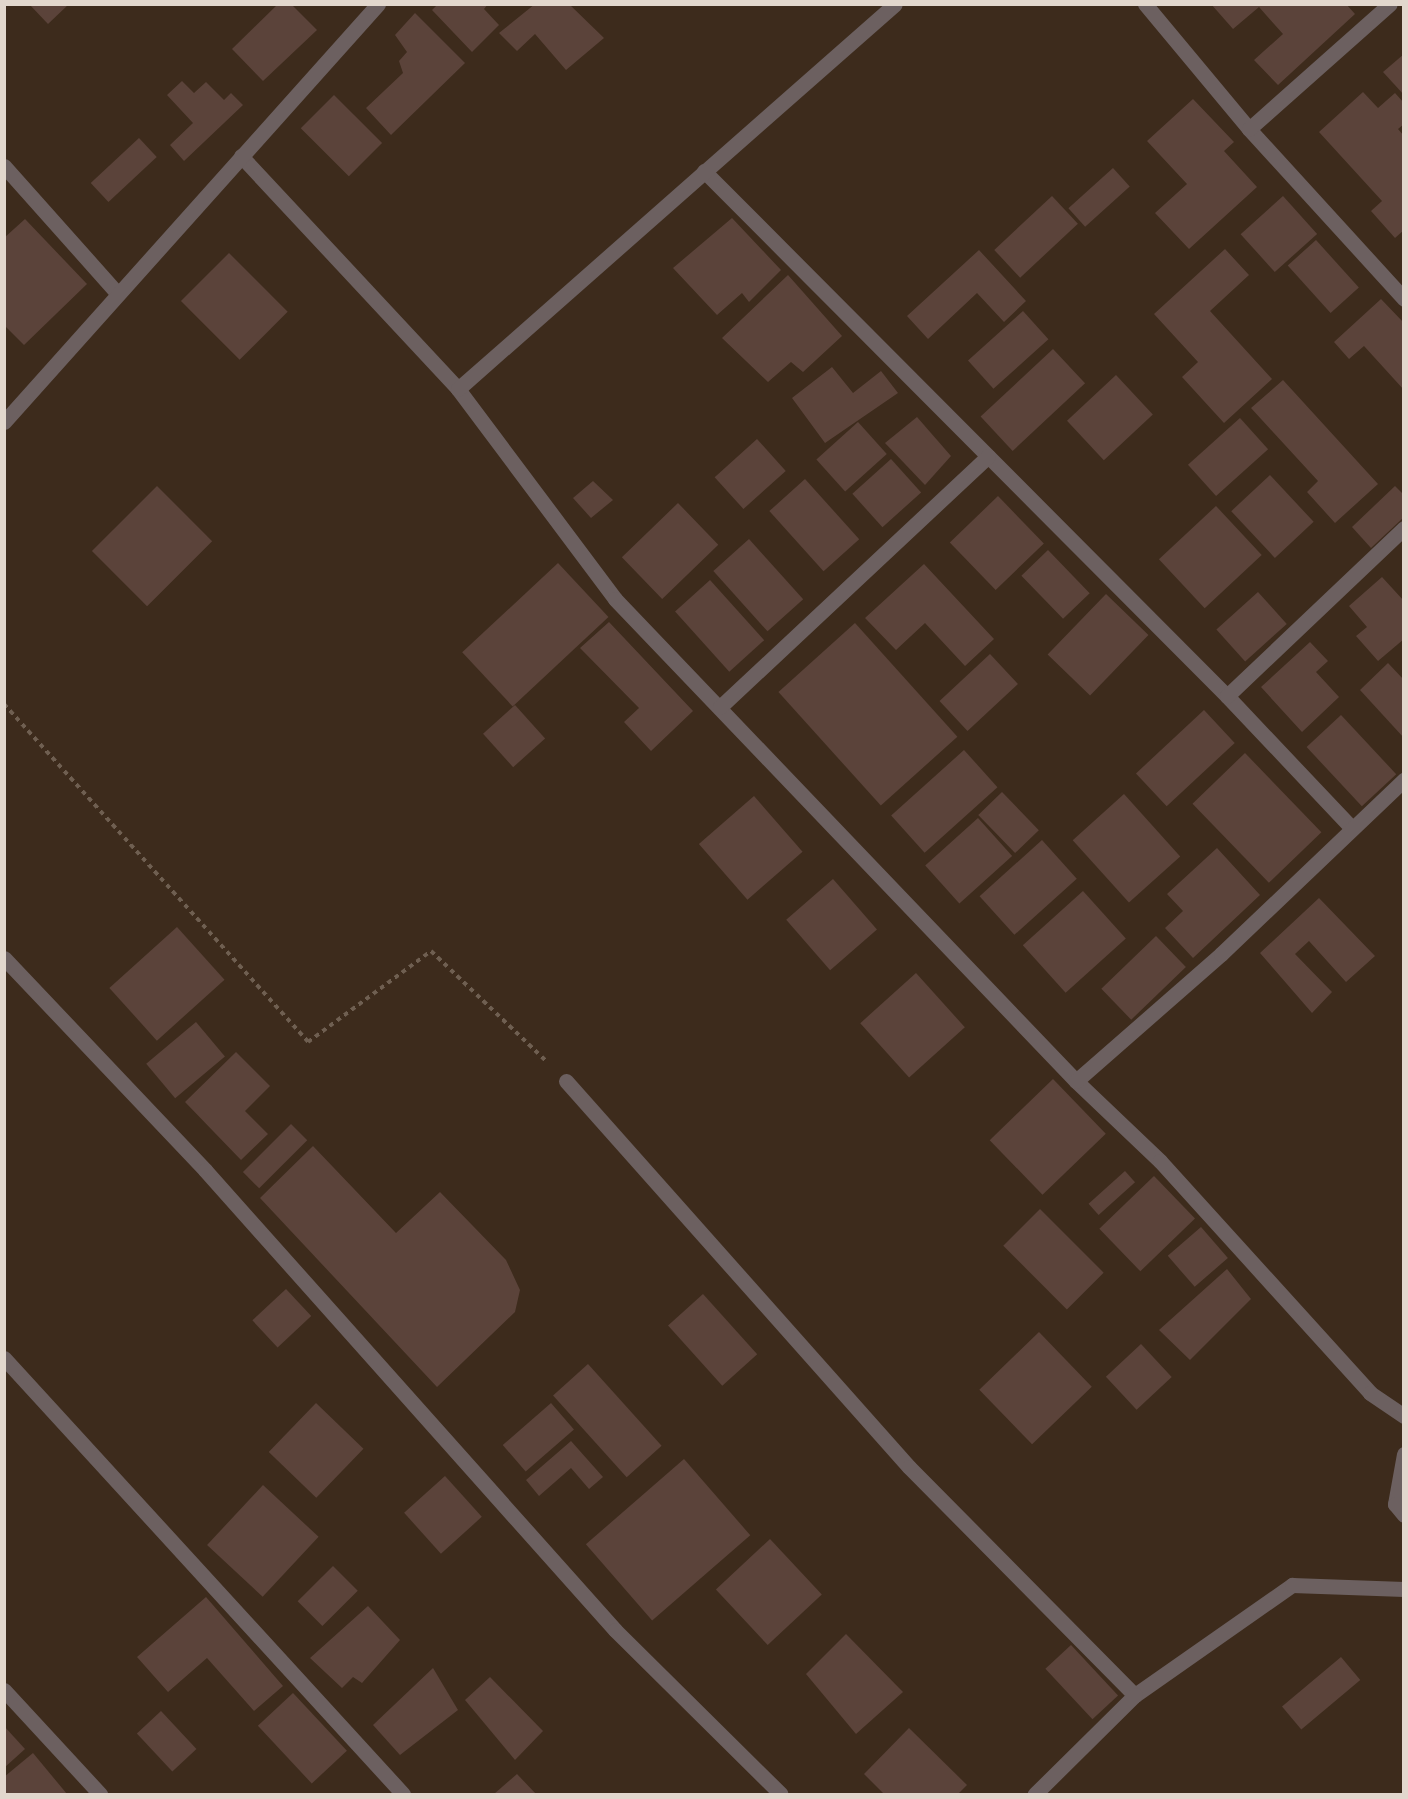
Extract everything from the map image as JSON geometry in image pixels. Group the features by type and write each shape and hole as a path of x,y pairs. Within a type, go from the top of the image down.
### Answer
{"street":[{"path":"4,422 378,4"},
{"path":"458,389 895,4"},
{"path":"1145,4 1249,129 1404,299"},
{"path":"1249,129 1390,4"},
{"path":"241,156 458,389 615,599 1076,1081 1175,1177 1370,1393 1404,1416"},
{"path":"4,166 118,294"},
{"path":"704,171 1227,696 1352,828"},
{"path":"720,707 988,456"},
{"path":"1227,696 1404,528"},
{"path":"1076,1081 1221,954 1404,780"},
{"path":"4,958 205,1170 615,1630 781,1794"},
{"path":"566,1081 909,1467 1135,1695"},
{"path":"4,1358 403,1794"},
{"path":"1404,1454 1395,1504 1404,1515"},
{"path":"1035,1794 1135,1695 1292,1585 1404,1589"},
{"path":"4,1690 100,1794"}],"path":[{"path":"4,704 308,1042 431,951 566,1081"}],"building":[{"path":"29,4 69,4 48,24"},
{"path":"278,4 291,4 317,30 263,81 232,49"},
{"path":"438,4 488,4 484,9 499,25 472,52 432,10"},
{"path":"535,4 569,4 604,38 566,70 535,34 517,51 499,33"},
{"path":"1211,4 1346,4 1355,14 1278,85 1254,60 1283,34 1259,7 1233,29"},
{"path":"415,13 465,63 391,135 366,108 403,73 399,61 407,52 395,35"},
{"path":"1404,54 1404,95 1383,72"},
{"path":"182,81 194,93 206,82 224,100 231,93 243,105 184,161 170,145 193,123 167,95"},
{"path":"1363,92 1378,108 1395,93 1404,103 1404,124 1398,129 1404,136 1404,230 1395,238 1371,211 1382,201 1319,132"},
{"path":"334,95 382,143 349,176 301,128"},
{"path":"1193,99 1234,142 1224,151 1257,187 1189,249 1155,213 1187,184 1147,141"},
{"path":"139,138 157,157 108,202 91,183"},
{"path":"1113,168 1130,187 1085,227 1068,208"},
{"path":"1052,196 1078,224 1020,278 994,250"},
{"path":"1283,196 1317,234 1275,272 1241,234"},
{"path":"732,218 781,270 749,302 742,293 717,315 673,268"},
{"path":"25,219 87,284 24,345 4,325 4,238"},
{"path":"1316,240 1359,288 1331,313 1288,265"},
{"path":"1225,249 1249,275 1210,311 1272,379 1224,423 1182,377 1198,362 1154,314"},
{"path":"979,250 1026,301 1004,322 977,293 928,339 907,316"},
{"path":"229,253 288,312 240,360 181,301"},
{"path":"788,275 842,336 803,372 791,362 768,382 722,338"},
{"path":"1381,299 1404,323 1404,390 1364,346 1349,359 1334,342"},
{"path":"1023,311 1048,339 993,389 968,361"},
{"path":"1053,349 1085,383 1013,451 981,417"},
{"path":"832,367 853,393 881,371 898,393 825,443 792,398"},
{"path":"1116,375 1153,414 1104,460 1067,421"},
{"path":"1283,380 1378,484 1335,523 1307,492 1318,481 1251,408"},
{"path":"917,417 951,456 925,485 885,443"},
{"path":"1240,418 1268,449 1216,496 1188,465"},
{"path":"858,422 887,454 845,491 816,459"},
{"path":"757,439 786,471 743,509 715,477"},
{"path":"891,459 921,492 882,527 852,494"},
{"path":"1270,475 1314,522 1275,558 1231,511"},
{"path":"805,479 859,539 824,571 769,511"},
{"path":"593,481 613,500 591,518 573,498"},
{"path":"157,486 212,541 147,606 92,551"},
{"path":"1395,486 1404,495 1404,517 1371,548 1352,527"},
{"path":"998,496 1044,543 996,590 950,543"},
{"path":"678,503 718,545 662,599 622,557"},
{"path":"1216,506 1262,555 1205,608 1159,559"},
{"path":"749,539 803,599 768,631 713,571"},
{"path":"1048,550 1090,593 1063,619 1021,576"},
{"path":"558,563 608,617 513,706 462,652"},
{"path":"924,564 994,639 965,666 925,623 896,650 865,618"},
{"path":"1382,577 1404,601 1404,639 1378,661 1356,636 1367,627 1349,606"},
{"path":"710,580 764,640 729,672 675,611"},
{"path":"1258,592 1287,624 1245,661 1216,629"},
{"path":"1106,594 1148,635 1090,695 1048,654"},
{"path":"609,622 693,711 651,751 624,722 639,708 580,648"},
{"path":"855,623 957,737 881,806 778,692"},
{"path":"1310,642 1328,661 1316,672 1339,697 1302,732 1261,687"},
{"path":"990,654 1018,684 967,731 940,701"},
{"path":"1388,663 1404,680 1404,738 1360,690"},
{"path":"515,705 545,738 513,767 483,734"},
{"path":"1204,710 1235,743 1167,806 1136,773"},
{"path":"1341,715 1396,774 1362,806 1307,747"},
{"path":"964,750 997,787 925,853 891,816"},
{"path":"1245,753 1321,832 1269,883 1192,804"},
{"path":"1002,792 1039,830 1015,853 978,815"},
{"path":"1124,794 1180,856 1129,903 1073,840"},
{"path":"754,796 803,852 747,900 699,844"},
{"path":"978,818 1012,856 959,903 925,866"},
{"path":"1042,840 1077,879 1014,935 980,896"},
{"path":"1217,848 1260,895 1193,958 1165,928 1183,911 1167,894"},
{"path":"833,879 877,930 830,970 786,920"},
{"path":"1083,891 1126,939 1066,993 1023,945"},
{"path":"1319,898 1375,956 1346,982 1309,941 1295,954 1332,992 1312,1013 1260,953"},
{"path":"177,927 225,980 157,1041 109,988"},
{"path":"1156,936 1186,967 1131,1020 1101,989"},
{"path":"916,973 965,1027 909,1077 860,1023"},
{"path":"196,1022 225,1056 175,1098 146,1064"},
{"path":"236,1052 270,1086 245,1111 268,1134 241,1160 185,1102"},
{"path":"1053,1079 1106,1134 1042,1195 990,1140"},
{"path":"291,1124 307,1140 259,1188 243,1172"},
{"path":"313,1146 396,1233 440,1192 506,1260 520,1290 515,1312 437,1387 260,1198"},
{"path":"1125,1171 1135,1182 1099,1215 1089,1204"},
{"path":"1154,1176 1195,1218 1140,1271 1099,1229"},
{"path":"1040,1209 1104,1273 1067,1309 1003,1246"},
{"path":"1201,1227 1228,1258 1195,1287 1168,1256"},
{"path":"1227,1269 1251,1299 1190,1360 1159,1330"},
{"path":"286,1289 311,1316 278,1347 252,1320"},
{"path":"703,1294 757,1354 722,1386 668,1325"},
{"path":"1039,1332 1092,1387 1032,1444 979,1390"},
{"path":"1141,1344 1172,1377 1137,1410 1106,1377"},
{"path":"588,1364 662,1446 627,1477 553,1395"},
{"path":"316,1403 363,1449 316,1498 269,1452"},
{"path":"551,1403 574,1429 526,1471 503,1445"},
{"path":"571,1441 603,1477 589,1489 571,1468 539,1496 526,1480"},
{"path":"684,1459 750,1535 652,1621 586,1544"},
{"path":"445,1476 482,1517 441,1554 404,1513"},
{"path":"263,1485 319,1537 263,1597 207,1545"},
{"path":"770,1539 822,1595 768,1645 716,1589"},
{"path":"333,1566 358,1591 322,1626 298,1601"},
{"path":"206,1597 283,1686 254,1711 207,1658 168,1692 137,1657"},
{"path":"368,1606 400,1640 362,1683 353,1677 342,1688 310,1658"},
{"path":"846,1634 903,1692 856,1734 806,1674"},
{"path":"1071,1645 1118,1695 1092,1719 1045,1669"},
{"path":"1341,1657 1360,1680 1301,1729 1282,1706"},
{"path":"433,1668 458,1710 400,1755 373,1725"},
{"path":"490,1677 543,1731 515,1760 465,1700"},
{"path":"293,1693 347,1751 312,1784 258,1726"},
{"path":"161,1711 196,1749 172,1772 137,1734"},
{"path":"4,1726 25,1749 4,1768"},
{"path":"909,1728 967,1785 958,1794 884,1794 864,1774"},
{"path":"33,1753 67,1794 4,1794 4,1777"},
{"path":"517,1774 536,1794 494,1794"}]}
